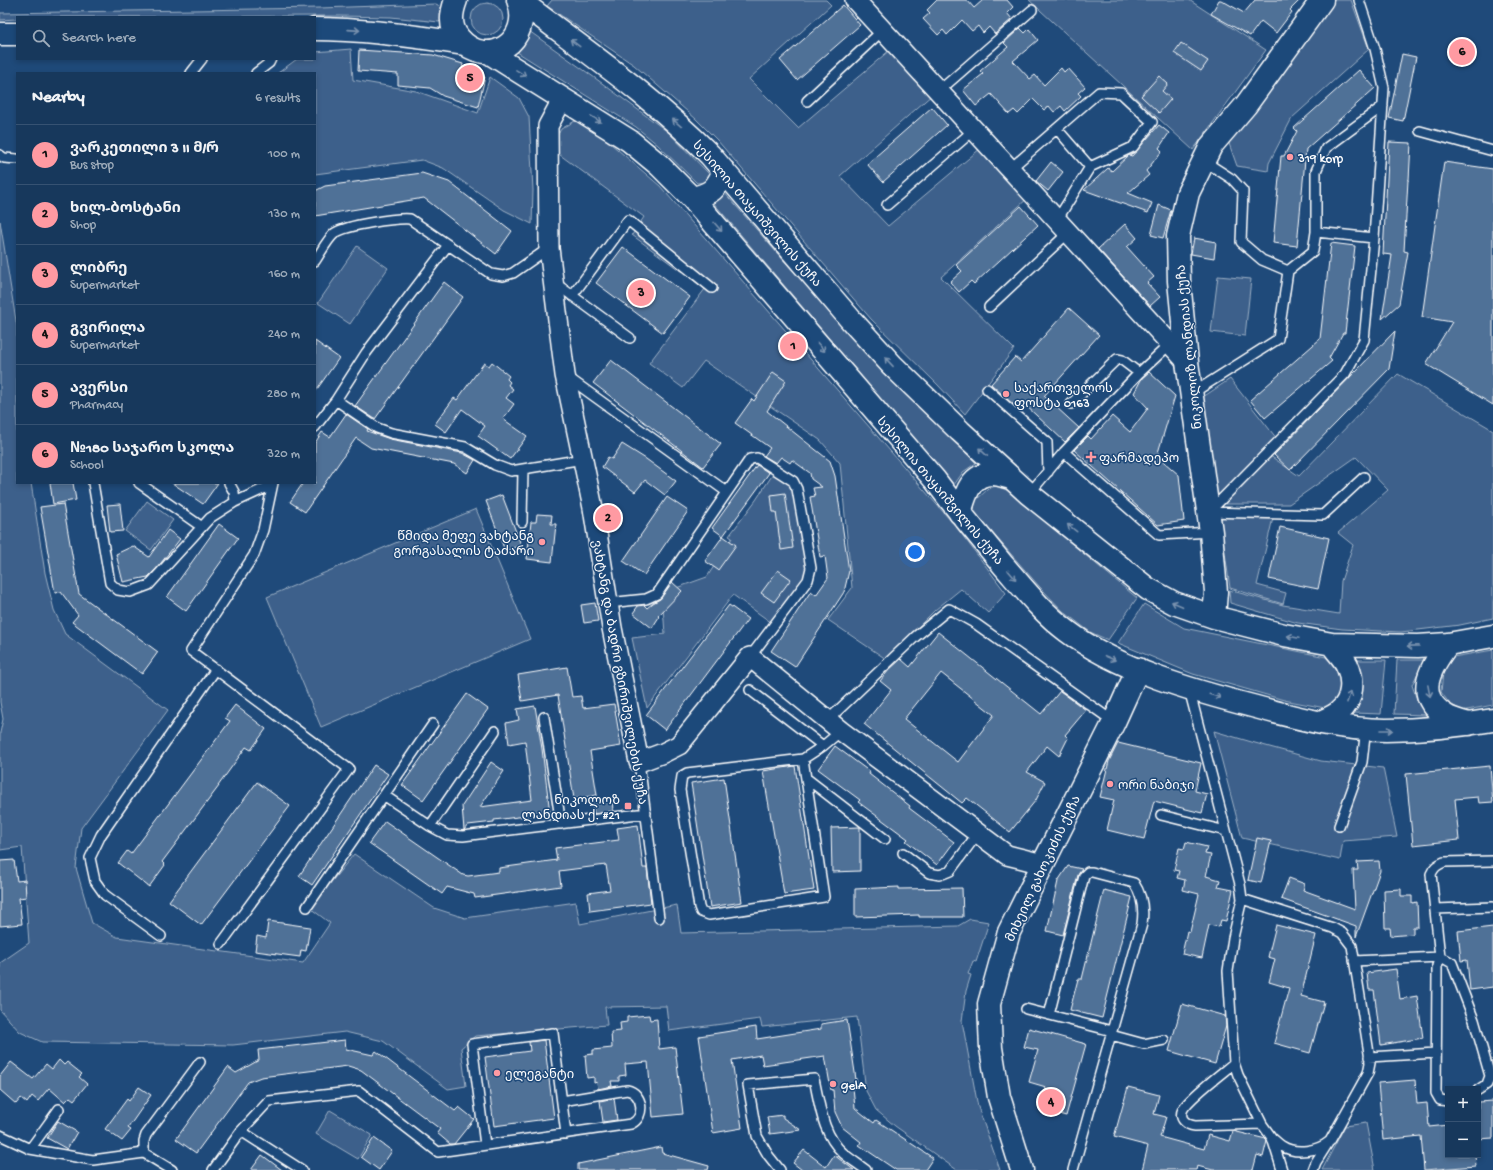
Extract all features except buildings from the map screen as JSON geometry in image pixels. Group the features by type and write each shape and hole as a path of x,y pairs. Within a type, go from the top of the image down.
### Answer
{"main road":[{"path":"456,0 452,10 452,23 456,35 471,49 488,52 508,46 515,38 520,29 522,19 518,0"},
{"name":"სესილია თაყაიშვილის ქუჩა","path":"518,0 657,105 686,131 724,171 851,320 892,365 1029,494 1148,589 1174,603 1214,617 1284,635 1332,644 1357,646 1418,646 1448,644 1493,636"},
{"name":"ნიკოლოზ ლანდიას ქუჩა","path":"1214,617 1216,592 1210,522 1187,362 1179,281 1178,236 1188,194 1211,146 1246,105 1322,0"},
{"path":"316,29 350,29 464,44"},
{"path":"0,34 16,34"},
{"name":"სესილია თაყაიშვილის ქუჩა","path":"488,52 630,141 659,165 692,198 935,480 960,513 1046,614 1066,631 1085,644 1105,656 1189,688 1284,715 1321,722 1386,730 1438,728 1493,720"},
{"path":"692,198 704,196 712,191 718,184 724,171"},
{"path":"960,513 967,490 978,478 983,475 993,474 1011,478"},
{"path":"1321,722 1340,712 1348,702 1351,692 1352,681 1347,664 1332,644"},
{"path":"1448,644 1430,670 1427,683 1428,692 1431,700 1438,710 1450,718 1470,724"},
{"name":"მიხეილ გახოკიძის ქუჩა","path":"1022,1170 999,1097 991,1048 990,1004 1009,932 1114,722 1138,669"}],"street":[{"path":"862,2 882,30 1187,362"},
{"name":"ვახტანგ და ბადრი გზირიშვილების ქუჩა","path":"563,98 548,126 548,248 565,375 593,508 612,628 639,762"},
{"path":"639,762 679,745 750,657 835,726 1007,855 1042,864"}],"lane":[{"path":"1210,522 1345,374 1364,340 1374,238 1384,88 1375,49 1359,0"},
{"path":"939,91 1032,10"},
{"path":"807,101 882,30"},
{"path":"192,72 201,60"},
{"path":"257,72 269,63 270,60"},
{"path":"989,307 1063,227 1090,167 1133,147 1152,122 1120,93 1099,92 1010,170"},
{"path":"1191,394 1278,339 1288,271 1313,251 1316,232 1316,171 1326,148 1383,106"},
{"path":"1057,129 1090,167"},
{"path":"887,206 974,130"},
{"path":"1420,131 1493,151"},
{"path":"0,155 4,158 16,159"},
{"path":"1204,161 1232,179 1243,192 1241,242 1262,260 1288,271"},
{"path":"316,260 335,233 349,228 400,219 410,219 491,274 503,276 514,273 548,248"},
{"path":"572,296 628,220 712,288"},
{"path":"1316,232 1374,238"},
{"path":"316,426 336,400 366,354 448,245"},
{"path":"552,281 630,338"},
{"path":"1029,494 1064,452 1139,373 1170,344"},
{"path":"1070,404 1117,359 1122,360 1139,373"},
{"path":"565,375 727,492"},
{"path":"986,389 1047,442 1048,472"},
{"path":"336,400 377,428 465,446 503,469 511,471 583,459"},
{"path":"1064,452 1159,535 1210,522 1323,515 1364,477"},
{"path":"608,603 646,599 656,594 750,458 757,458 792,481 797,489 811,568 808,580 750,657"},
{"path":"522,469 522,522"},
{"path":"93,484 110,583 118,590 130,592 149,585 210,518 235,502 272,484"},
{"path":"141,484 202,527"},
{"path":"230,484 234,492 235,502"},
{"path":"221,944 349,769 191,651 254,555 263,530 272,484"},
{"path":"803,759 824,897 709,915 701,912 680,790 682,776 687,773 803,759 822,746 835,726 915,637 949,609 976,624 1114,722"},
{"path":"161,936 105,895 95,881 90,858 101,835 216,669"},
{"path":"1189,688 1240,884 1242,900 1233,938 1228,971 1234,1063 1238,1075 1262,1124 1272,1138 1282,1146 1305,1151 1325,1145 1330,1140"},
{"path":"750,690 822,746"},
{"path":"544,717 561,824"},
{"path":"307,907 385,796 433,724"},
{"path":"1339,826 1362,762 1366,728"},
{"path":"430,826 495,731"},
{"name":"ვახტანგ და ბადრი გზირიშვილების ქუჩა","path":"639,762 659,918"},
{"path":"806,778 885,839"},
{"path":"385,796 430,826 447,835 463,836 646,813"},
{"path":"1161,815 1226,831"},
{"path":"903,853 929,873 940,875 950,871 978,833"},
{"path":"1445,1101 1440,1100 1436,1093 1437,966 1440,957 1431,874 1433,869 1438,864 1444,862 1493,861"},
{"path":"1049,1015 1084,876 1088,872 1092,872 1129,880 1134,883 1144,911 1142,924 1073,1170"},
{"path":"1242,900 1334,928 1342,933 1352,946 1370,1057 1368,1073 1316,1162 1313,1170"},
{"path":"1435,910 1493,907"},
{"path":"1354,961 1440,957 1446,958 1452,963 1474,1020 1490,1076 1487,1084 1481,1088"},
{"path":"1026,1009 1112,1033 1144,1044 1164,1040"},
{"path":"485,1145 472,1044 553,1033 566,1134"},
{"path":"1370,1057 1436,1053"},
{"path":"144,1153 144,1141 146,1135 200,1062"},
{"path":"1234,1063 1190,1101 1183,1110 1182,1116 1184,1121 1188,1125 1195,1126 1262,1124"},
{"path":"780,1170 768,1155 757,1136 748,1085 814,1080 825,1126 832,1140 843,1153 866,1170"},
{"path":"213,1170 241,1131 269,1101 359,1091 438,1152 632,1124 640,1118 641,1112 638,1097 635,1093 627,1090 562,1101"},
{"path":"30,1149 59,1109"},
{"path":"241,1131 302,1170"},
{"path":"0,1135 30,1149 93,1160 144,1153 172,1170"},
{"path":"1272,1138 1279,1167"}],"shaded area":[{"path":"552,0 826,0 831,5 749,79 798,128 891,49 933,94 840,176 888,226 981,148 1029,197 941,277 1014,349 965,414 938,385 871,319 717,140 696,119 634,65 547,6"},
{"path":"1029,0 1189,0 1266,50 1193,150"},
{"path":"1332,0 1351,0 1369,49 1292,118 1269,163 1268,171 1237,166 1227,138"},
{"path":"484,3 490,3 500,10 503,19 502,25 496,32 490,35 484,35 474,28 471,22 471,16 478,6"},
{"path":"436,4 442,10 442,20 439,22 391,17 338,16 16,16 16,19 0,20 0,13 320,8"},
{"path":"529,31 668,132 711,176 707,182 697,183 658,145 636,127 517,52"},
{"path":"351,49 353,80 416,91 478,113 490,77 519,98 529,117 533,190 532,224 504,210 443,168 422,160 316,174 316,72 279,72 296,60 316,60 316,52"},
{"path":"575,121 589,125 660,186 957,528 1006,593 988,613 961,589 935,610 886,659 828,620 852,588 840,463 820,440 704,361 683,388 649,363 705,289 632,235 644,217 556,152 549,152 561,129"},
{"path":"723,191 895,383 976,463 963,472 954,485 712,201"},
{"path":"0,221 16,321 16,484 31,484 45,573 54,610 65,634 168,710 81,828 76,868 92,923 117,937 303,963 330,923 310,908 354,854 434,908 465,918 576,902 580,924 677,905 681,933 958,926 970,919 989,922 976,962 973,961 968,974 971,975 966,991 962,1021 978,1107 1000,1170 957,1170 895,1126 876,1110 866,1091 857,1017 762,1027 760,1019 669,1031 666,1006 605,1007 607,1025 475,1036 461,1048 466,1086 448,1089 383,1041 345,1032 233,1045 42,1042 20,1032 0,1010 0,963 29,943 22,847 0,850 0,733 3,719 0,702"},
{"path":"357,246 388,268 350,324 318,303"},
{"path":"1218,276 1251,279 1245,336 1211,332"},
{"path":"1398,374 1493,430 1493,618 1460,625 1401,632 1342,629 1298,623 1230,603 1229,590 1283,605 1339,614 1341,581 1353,545 1338,533 1388,490 1356,457 1289,504 1216,504 1203,397 1230,379 1281,444 1269,455 1299,476"},
{"path":"775,471 793,486 807,573 772,623 733,595 647,708 632,638 665,634 662,593 707,577 732,538 729,536 756,500"},
{"path":"995,486 1007,490 1137,598 1108,640 1090,632 1063,611 974,512 975,501 988,489"},
{"path":"147,501 173,520 151,550 125,531"},
{"path":"476,509 530,639 321,727 267,597"},
{"path":"1220,517 1273,518 1257,585 1286,593 1283,604 1230,588"},
{"path":"1144,604 1184,628 1326,657 1336,670 1340,680 1337,697 1325,708 1284,700 1193,674 1118,643"},
{"path":"1493,650 1493,705 1462,711 1449,703 1441,692 1443,672 1453,657"},
{"path":"1356,660 1386,660 1381,714 1354,713 1362,700 1363,675"},
{"path":"1397,660 1424,660 1412,685 1418,703 1429,715 1394,714"},
{"path":"1214,731 1321,761 1383,768 1397,837 1343,841 1340,860 1242,838"},
{"path":"330,1110 372,1135 358,1159 316,1134"},
{"path":"1366,1123 1375,1170 1322,1170 1345,1126"}],"place":[{"name":"№180 საჯარო სკოლა","path":"1462,52"},
{"name":"ავერსი","path":"470,78"},
{"name":"319 korp","path":"1290,157"},
{"name":"ლიბრე","path":"641,293"},
{"name":"ვარკეთილი 3 II მ/რ","path":"793,346"},
{"name":"საქართველოს ფოსტა 0163","path":"1006,394"},
{"name":"ფარმადეპო","path":"1091,457"},
{"name":"ხილ-ბოსტანი","path":"608,518"},
{"name":"წმიდა მეფე ვახტანგ გორგასალის ტაძარი","path":"542,542"},
{"name":"ორი ნაბიჯი","path":"1110,784"},
{"name":"ნიკოლოზ ლანდიას ქ. #21","path":"628,806"},
{"name":"ელეგანტი","path":"497,1073"},
{"name":"gelA","path":"833,1084"},
{"name":"გვირილა","path":"1051,1102"}]}
